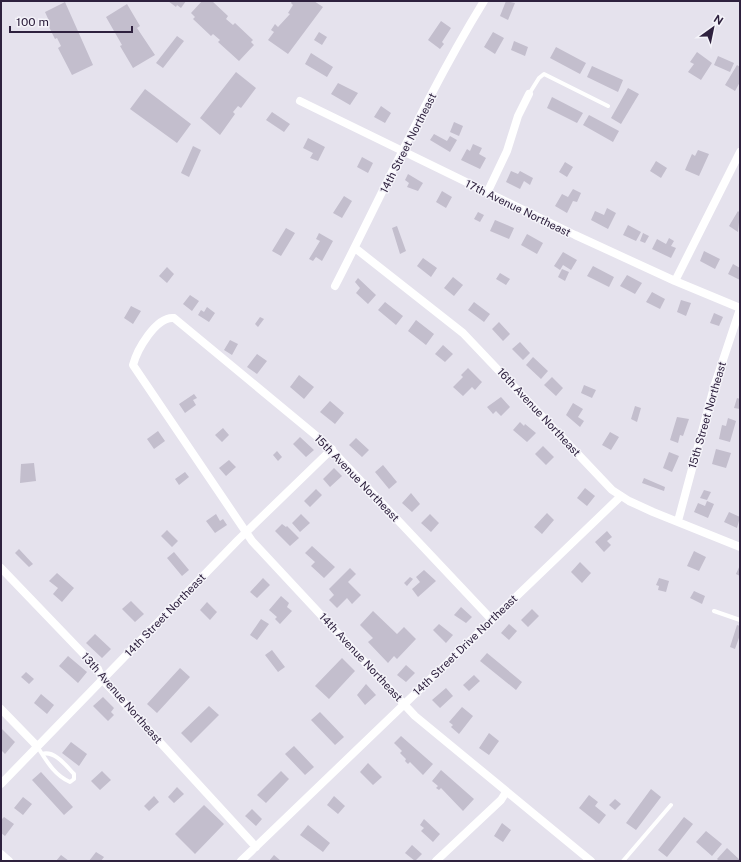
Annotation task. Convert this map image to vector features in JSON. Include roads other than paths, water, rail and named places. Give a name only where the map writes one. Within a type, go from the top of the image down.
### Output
[{"type":"street","name":"14th Street Northeast","points":[[335,286],[403,151],[470,24],[484,1]]},
{"type":"street","points":[[487,193],[507,151],[518,116],[529,94]]},
{"type":"street","name":"17th Avenue Northeast","points":[[300,101],[487,193],[675,281],[740,309]]},
{"type":"street","points":[[675,281],[740,152]]},
{"type":"street","name":"16th Avenue Northeast","points":[[355,248],[463,333],[603,481],[620,496],[653,512],[740,547]]},
{"type":"street","name":"15th Street Northeast","points":[[678,521],[714,388],[740,309]]},
{"type":"street","name":"14th Avenue Northeast","points":[[174,318],[168,317],[160,321],[140,349],[133,366],[245,533],[415,716],[591,861]]},
{"type":"street","name":"15th Avenue Northeast","points":[[174,318],[332,449],[492,620]]},
{"type":"street","name":"14th Street Northeast","points":[[1,784],[245,533],[332,449]]},
{"type":"street","name":"14th Street Drive Northeast","points":[[241,861],[620,496]]},
{"type":"street","name":"13th Avenue Northeast","points":[[1,568],[98,669],[102,679],[256,847]]},
{"type":"street","points":[[1,709],[37,746]]},
{"type":"street","points":[[436,861],[501,800],[506,792]]},
{"type":"street","points":[[1,854],[9,861]]},
{"type":"lane","points":[[529,94],[539,78],[544,74],[608,106]]},
{"type":"lane","points":[[714,611],[740,620]]},
{"type":"lane","points":[[37,746],[46,762],[63,779],[70,782],[74,779],[74,774],[53,754],[48,752],[42,754]]},
{"type":"lane","points":[[623,861],[671,805]]}]
